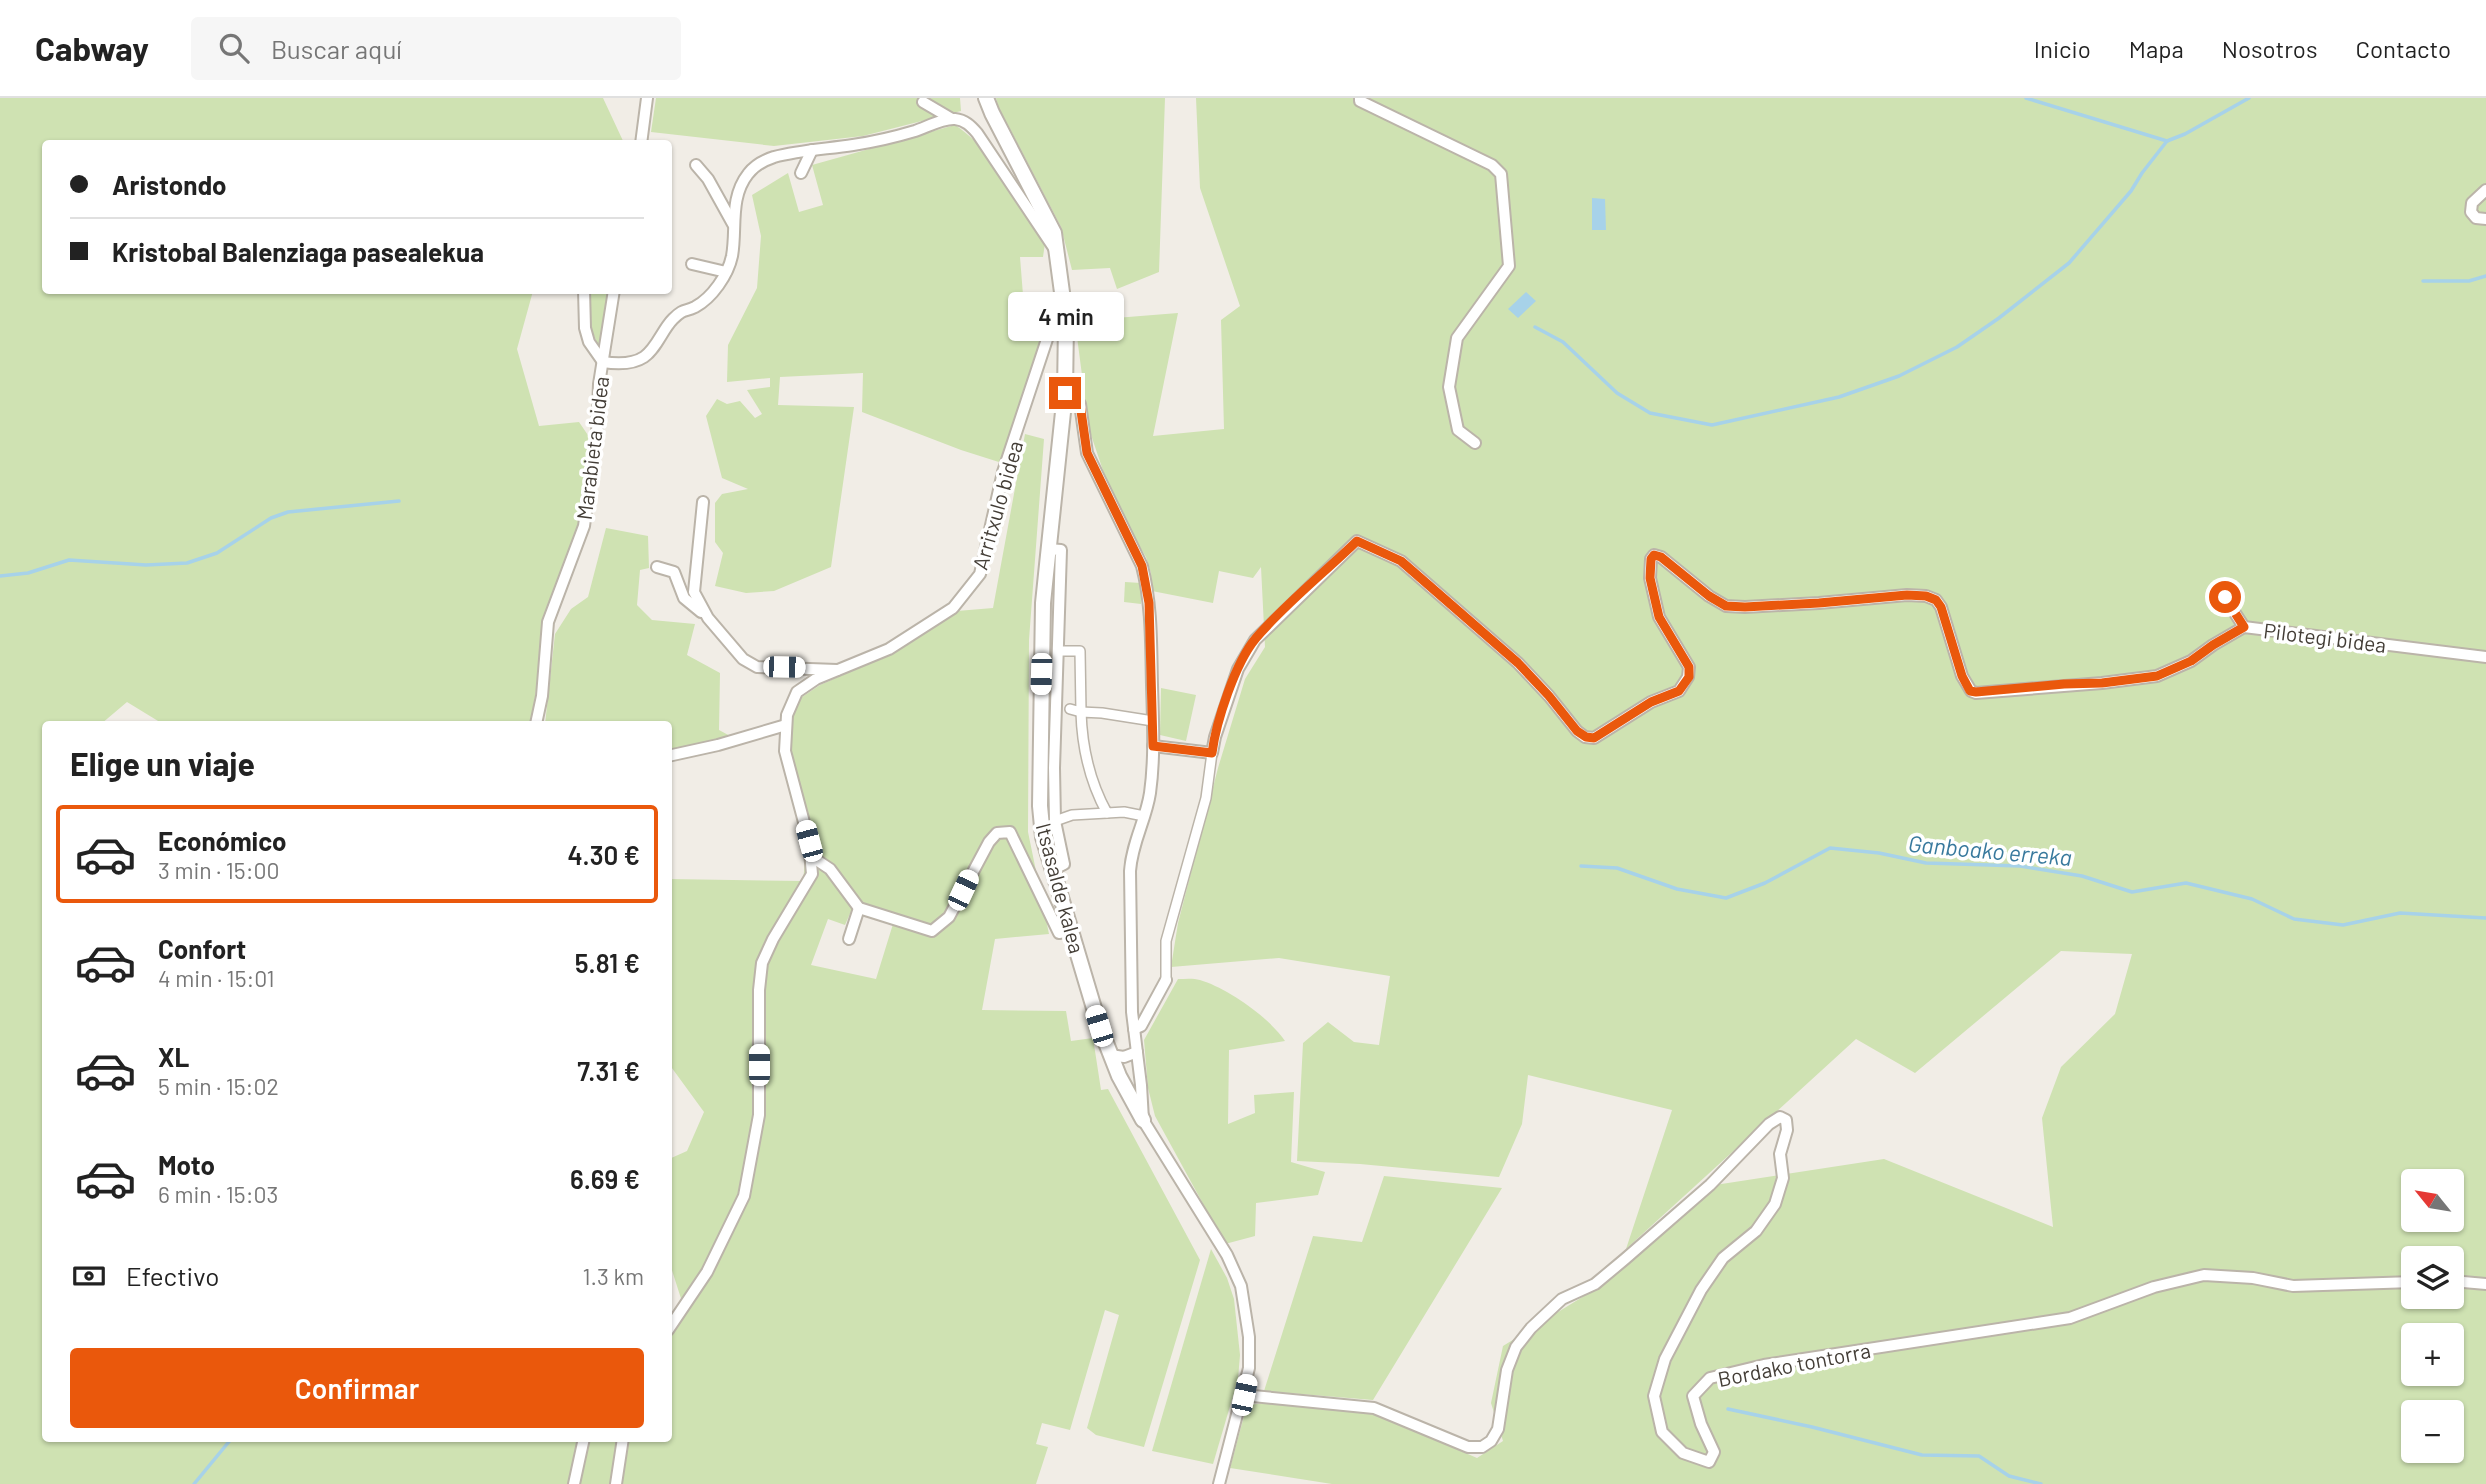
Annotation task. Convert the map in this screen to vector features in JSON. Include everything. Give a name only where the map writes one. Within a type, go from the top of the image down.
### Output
[{"type":"street","points":[[642,140],[647,98]]},
{"type":"street","name":"Itsasalde kalea","points":[[986,98],[1054,233],[1066,322],[1065,393],[1043,603],[1040,806],[1043,837],[1110,1055],[1143,1120]]},
{"type":"street","points":[[1360,98],[1360,101],[1492,165],[1502,174],[1509,266],[1457,338],[1449,387],[1458,430],[1475,443]]},
{"type":"street","points":[[923,102],[952,119],[963,121],[977,133],[1056,253]]},
{"type":"street","points":[[584,294],[584,328],[589,342],[603,362],[632,362],[644,357],[671,322],[686,308],[695,307],[713,292],[726,272],[732,256],[736,203],[748,174],[769,159],[862,144],[952,119]]},
{"type":"street","points":[[801,173],[812,150]]},
{"type":"street","points":[[696,164],[708,179],[733,225]]},
{"type":"street","points":[[2486,190],[2473,203],[2471,212],[2476,218],[2486,219]]},
{"type":"street","points":[[692,264],[726,272]]},
{"type":"street","name":"Marabieta bidea","points":[[537,721],[542,696],[548,622],[584,526],[613,294]]},
{"type":"street","name":"Arritxulo bidea","points":[[672,1324],[707,1272],[744,1196],[759,1115],[759,990],[762,963],[773,939],[813,874],[812,857],[785,751],[787,715],[797,692],[816,679],[889,649],[953,608],[980,574],[1003,472],[1057,309],[1064,303]]},
{"type":"street","points":[[1065,393],[1073,394],[1080,404],[1087,453],[1142,566],[1146,583],[1153,746],[1150,793],[1134,844],[1130,871],[1134,1029],[1143,1120],[1227,1255],[1241,1286],[1249,1337],[1249,1368],[1219,1484]]},
{"type":"street","points":[[703,502],[694,592],[708,618]]},
{"type":"street","name":"Pilotegi bidea","points":[[1212,753],[1214,737],[1238,669],[1255,640],[1357,541],[1401,561],[1518,663],[1577,731],[1586,737],[1594,738],[1651,702],[1679,691],[1686,684],[1689,667],[1659,617],[1650,568],[1654,555],[1661,557],[1709,596],[1726,606],[1819,603],[1907,595],[1926,596],[1936,600],[1941,607],[1962,676],[1970,691],[1976,692],[2102,683],[2157,676],[2191,661],[2244,627],[2486,657]]},
{"type":"street","points":[[1048,549],[1061,550],[1055,702],[1055,821],[1064,864],[1052,870]]},
{"type":"street","points":[[657,567],[674,572],[684,598],[708,618],[743,659],[757,667],[838,670]]},
{"type":"street","points":[[2222,593],[2244,627]]},
{"type":"street","points":[[1059,651],[1080,651],[1081,712],[1086,755],[1100,800],[1107,813]]},
{"type":"street","points":[[1070,709],[1153,721]]},
{"type":"street","points":[[672,755],[786,725]]},
{"type":"street","points":[[1134,1029],[1141,1026],[1166,980],[1167,941],[1206,798],[1212,753],[1153,746]]},
{"type":"street","points":[[1055,821],[1072,815],[1124,812],[1144,816]]},
{"type":"street","points":[[812,857],[830,869],[859,908],[932,931],[949,917],[978,858],[989,842],[997,832],[1010,832],[1059,933],[1071,932]]},
{"type":"street","points":[[849,939],[859,908]]},
{"type":"street","points":[[1110,1055],[1124,1057],[1137,1052]]},
{"type":"street","name":"Bordako tontorra","points":[[1244,1395],[1374,1408],[1468,1447],[1482,1447],[1491,1441],[1498,1429],[1507,1370],[1516,1347],[1531,1328],[1562,1299],[1595,1284],[1625,1259],[1710,1185],[1769,1124],[1780,1117],[1786,1120],[1787,1130],[1780,1154],[1783,1178],[1775,1205],[1756,1231],[1723,1258],[1701,1290],[1665,1359],[1654,1396],[1662,1432],[1683,1453],[1709,1462],[1714,1452],[1701,1424],[1693,1396],[1710,1378],[1764,1365],[2070,1318],[2154,1287],[2204,1275],[2293,1286],[2401,1282]]},
{"type":"street","points":[[2464,1282],[2486,1284]]},
{"type":"street","points":[[574,1484],[583,1442]]},
{"type":"street","points":[[616,1484],[622,1442]]},
{"type":"green space","points":[[0,98],[603,98],[623,140],[42,140],[42,294],[532,294],[517,349],[539,426],[579,422],[594,444],[582,525],[546,621],[531,721],[158,721],[127,702],[105,721],[42,721],[42,1442],[672,1442],[672,1333],[685,1311],[672,1270],[672,1158],[687,1151],[704,1112],[672,1068],[672,879],[803,881],[809,822],[789,750],[792,717],[802,697],[820,685],[895,652],[957,611],[993,608],[1025,434],[1044,439],[1029,640],[1028,832],[1049,934],[995,939],[982,1010],[1066,1011],[1071,1041],[1093,1038],[1101,1090],[1108,1089],[1200,1260],[1144,1447],[1096,1435],[1087,1428],[1119,1315],[1105,1310],[1070,1430],[1042,1423],[1036,1444],[1048,1447],[1036,1484],[0,1484]],"holes":[[[852,909],[893,924],[876,979],[811,965],[828,919],[845,925]]]},
{"type":"green space","points":[[656,98],[960,98],[961,111],[863,136],[774,146],[651,132]]},
{"type":"green space","points":[[996,98],[1165,98],[1159,272],[1117,289],[1110,268],[1072,270],[1061,227]]},
{"type":"green space","points":[[1196,98],[2486,98],[2486,1484],[1332,1484],[1230,1468],[1247,1405],[1276,1403],[1326,1405],[1357,1410],[1385,1418],[1477,1458],[1503,1441],[1491,1403],[1503,1346],[1597,1288],[1715,1185],[1884,1159],[2053,1227],[2042,1118],[2061,1067],[2115,1014],[2132,954],[2061,951],[1915,1073],[1856,1039],[1626,1249],[1672,1110],[1528,1075],[1522,1124],[1499,1177],[1297,1161],[1303,1043],[1328,1022],[1354,1042],[1379,1045],[1390,976],[1279,958],[1171,967],[1178,923],[1218,768],[1245,679],[1265,647],[1261,567],[1253,578],[1219,571],[1213,603],[1152,591],[1151,573],[1146,557],[1115,506],[1089,429],[1076,329],[1103,319],[1178,313],[1153,436],[1224,429],[1221,320],[1240,306],[1200,188]]},
{"type":"green space","points":[[955,125],[994,163],[1045,243],[1043,257],[1020,257],[1023,295],[1048,296],[1044,336],[1002,463],[862,412],[863,373],[780,377],[778,405],[854,407],[831,567],[774,591],[746,593],[715,586],[723,553],[715,542],[715,503],[722,494],[748,489],[722,478],[706,416],[717,399],[727,404],[740,401],[755,418],[762,414],[747,390],[770,387],[770,378],[727,382],[728,345],[757,288],[761,236],[752,195],[788,173],[799,212],[823,205],[812,165]]},
{"type":"green space","points":[[588,294],[610,294],[601,351],[589,325]]},
{"type":"green space","points":[[606,528],[648,536],[649,568],[640,570],[637,605],[652,620],[695,624],[687,655],[720,673],[719,730],[732,737],[672,751],[672,721],[545,721],[555,634],[571,609],[588,597]]},
{"type":"green space","points":[[1125,582],[1141,583],[1141,604],[1124,602]]},
{"type":"green space","points":[[1161,688],[1196,695],[1186,741],[1160,735]]},
{"type":"green space","points":[[1178,979],[1200,980],[1235,996],[1269,1022],[1285,1041],[1229,1050],[1228,1124],[1255,1113],[1254,1095],[1294,1092],[1291,1162],[1325,1172],[1318,1195],[1256,1203],[1255,1236],[1225,1244],[1155,1116],[1148,1088],[1144,1040]]},
{"type":"green space","points":[[1384,1176],[1502,1188],[1373,1400],[1264,1391],[1313,1236],[1362,1242]]},
{"type":"green space","points":[[1211,1249],[1227,1278],[1234,1299],[1240,1355],[1238,1379],[1213,1464],[1152,1451]]},
{"type":"water","points":[[1592,198],[1605,199],[1606,230],[1592,230]]},
{"type":"water","points":[[1526,292],[1536,301],[1518,318],[1508,309]]},
{"type":"waterway","points":[[2026,98],[2167,141]]},
{"type":"waterway","points":[[2167,141],[2185,134],[2249,98]]},
{"type":"waterway","points":[[1535,327],[1563,342],[1617,393],[1650,413],[1712,425],[1839,397],[1899,376],[1957,347],[1999,318],[2069,263],[2131,191],[2167,141]]},
{"type":"waterway","points":[[2423,281],[2469,281],[2486,276]]},
{"type":"waterway","points":[[0,576],[28,573],[69,560],[146,565],[187,563],[217,553],[271,518],[288,512],[399,501]]},
{"type":"waterway","name":"Ganboako erreka","points":[[1581,866],[1617,868],[1677,889],[1726,898],[1765,883],[1830,848],[1879,853],[1926,863],[2020,866],[2082,876],[2132,892],[2186,883],[2252,899],[2294,919],[2343,925],[2400,913],[2486,918]]},
{"type":"waterway","points":[[1728,1409],[1922,1455],[1979,1456],[2009,1476],[2041,1484]]},
{"type":"waterway","points":[[194,1484],[229,1442]]},
{"type":"route","points":[[1065,393],[1077,397],[1087,453],[1142,566],[1149,603],[1153,746],[1212,753],[1214,737],[1238,669],[1255,640],[1357,541],[1401,561],[1518,663],[1577,731],[1586,737],[1594,738],[1651,702],[1679,691],[1689,677],[1689,667],[1659,617],[1650,578],[1651,559],[1654,555],[1661,557],[1709,596],[1726,606],[1819,603],[1907,595],[1926,596],[1936,600],[1941,607],[1962,676],[1970,691],[1976,692],[2102,683],[2157,676],[2174,670],[2244,627],[2225,597]]}]
